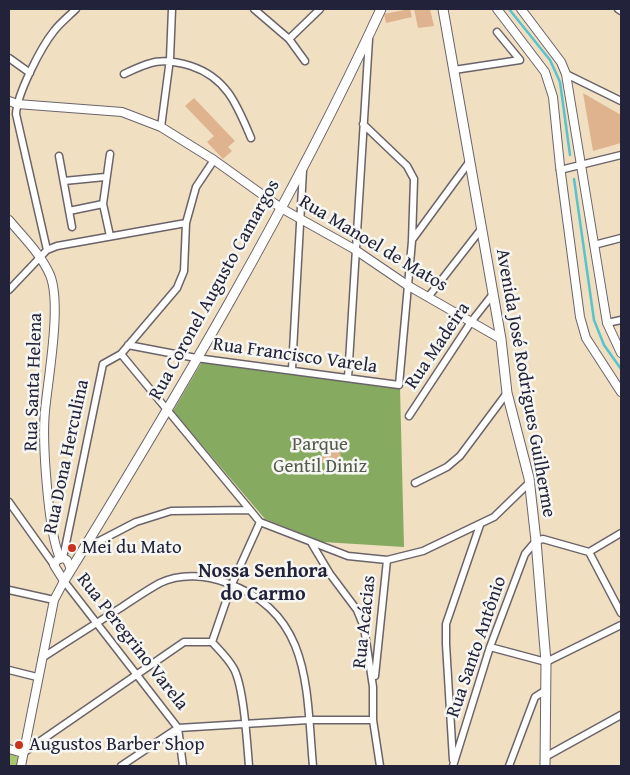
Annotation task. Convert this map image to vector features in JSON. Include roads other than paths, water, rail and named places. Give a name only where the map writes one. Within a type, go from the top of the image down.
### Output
[{"type":"main road","name":"Rua Coronel Augusto Camargos","points":[[64,580],[65,561],[84,549],[281,208],[369,35],[380,9]]},
{"type":"main road","name":"Avenida José Rodrigues Guilherme","points":[[443,9],[501,339],[507,393],[529,482],[546,662],[545,762]]},
{"type":"street","points":[[47,250],[13,102],[53,32],[76,9]]},
{"type":"street","points":[[161,127],[170,59],[172,9]]},
{"type":"street","points":[[254,9],[289,39],[305,61]]},
{"type":"street","points":[[289,39],[320,9]]},
{"type":"street","points":[[497,9],[545,72],[553,97],[560,170],[580,317],[586,338],[621,392]]},
{"type":"street","points":[[522,9],[562,62],[566,74],[607,324],[621,353]]},
{"type":"street","points":[[454,70],[520,60],[497,32]]},
{"type":"street","points":[[348,378],[354,249],[369,35]]},
{"type":"street","points":[[9,58],[30,73]]},
{"type":"street","points":[[124,74],[148,62],[170,59],[207,72],[226,87],[239,109],[251,138]]},
{"type":"street","points":[[566,74],[621,101]]},
{"type":"street","name":"Rua Manoel de Matos","points":[[13,102],[122,112],[161,127],[214,160],[281,208],[354,249],[407,285],[501,339]]},
{"type":"street","points":[[363,124],[407,166],[414,179],[412,241],[407,285]]},
{"type":"street","points":[[110,154],[105,177],[103,204],[110,236]]},
{"type":"street","points":[[560,170],[621,155]]},
{"type":"street","points":[[60,156],[72,227]]},
{"type":"street","points":[[214,160],[196,187],[186,223],[184,271],[177,288],[121,354],[260,522],[312,544],[348,556],[387,560],[423,551],[494,518],[529,482]]},
{"type":"street","points":[[412,241],[470,160]]},
{"type":"street","points":[[292,370],[304,164]]},
{"type":"street","points":[[64,181],[105,177]]},
{"type":"street","points":[[69,211],[103,204]]},
{"type":"street","name":"Rua Santa Helena","points":[[9,220],[41,258],[51,276],[54,321],[45,413],[45,440],[56,550],[65,561]]},
{"type":"street","points":[[9,290],[47,250],[110,236],[186,223]]},
{"type":"street","points":[[429,296],[482,228]]},
{"type":"street","points":[[594,245],[621,238]]},
{"type":"street","name":"Rua Francisco Varela","points":[[128,345],[196,358],[399,385],[407,285]]},
{"type":"street","name":"Rua Madeira","points":[[409,416],[471,322],[493,294]]},
{"type":"street","points":[[607,324],[621,320]]},
{"type":"street","name":"Rua Dona Herculina","points":[[65,561],[103,364],[121,354]]},
{"type":"street","points":[[415,483],[447,467],[460,456],[507,393]]},
{"type":"street","name":"Rua Peregrino Varela","points":[[9,502],[64,580],[178,728]]},
{"type":"street","points":[[84,549],[136,522],[170,511],[249,510]]},
{"type":"street","points":[[212,642],[232,584],[260,522]]},
{"type":"street","points":[[453,765],[446,624],[480,525]]},
{"type":"street","points":[[536,542],[543,539],[589,552],[621,533]]},
{"type":"street","name":"Rua Santo Antônio","points":[[453,765],[490,647],[525,554],[536,542]]},
{"type":"street","points":[[312,544],[330,574],[357,610],[364,627],[374,687],[373,720],[380,766]]},
{"type":"street","points":[[46,555],[56,550]]},
{"type":"street","points":[[589,552],[621,613]]},
{"type":"street","name":"Rua Acácias","points":[[374,687],[387,560]]},
{"type":"street","points":[[56,568],[65,561]]},
{"type":"street","points":[[42,658],[162,582],[197,576],[214,578],[232,584],[267,603],[281,618],[293,640],[306,680],[313,766]]},
{"type":"street","points":[[21,766],[37,677],[54,600],[64,580]]},
{"type":"street","points":[[9,590],[54,600]]},
{"type":"street","points":[[490,647],[546,662],[621,625]]},
{"type":"street","points":[[23,753],[184,642],[212,642],[226,656],[235,672],[245,726],[249,766]]},
{"type":"street","points":[[9,670],[37,677]]},
{"type":"street","points":[[509,766],[535,697],[546,690]]},
{"type":"street","points":[[545,762],[621,715]]},
{"type":"street","points":[[120,766],[178,728],[245,726],[309,720],[373,720]]},
{"type":"street","points":[[178,728],[183,766]]},
{"type":"street","points":[[9,749],[23,753]]},
{"type":"waterway","points":[[509,9],[550,60],[560,82],[570,155]]},
{"type":"waterway","points":[[574,179],[594,320],[604,345],[621,369]]},
{"type":"place","name":"Mei du Mato","points":[[72,548]]},
{"type":"place","name":"Augustos Barber Shop","points":[[19,745]]},
{"type":"district","name":"Nossa Senhora do Carmo","points":[[263,584]]},
{"type":"park label","name":"Parque Gentil Diniz","points":[[320,456]]}]
